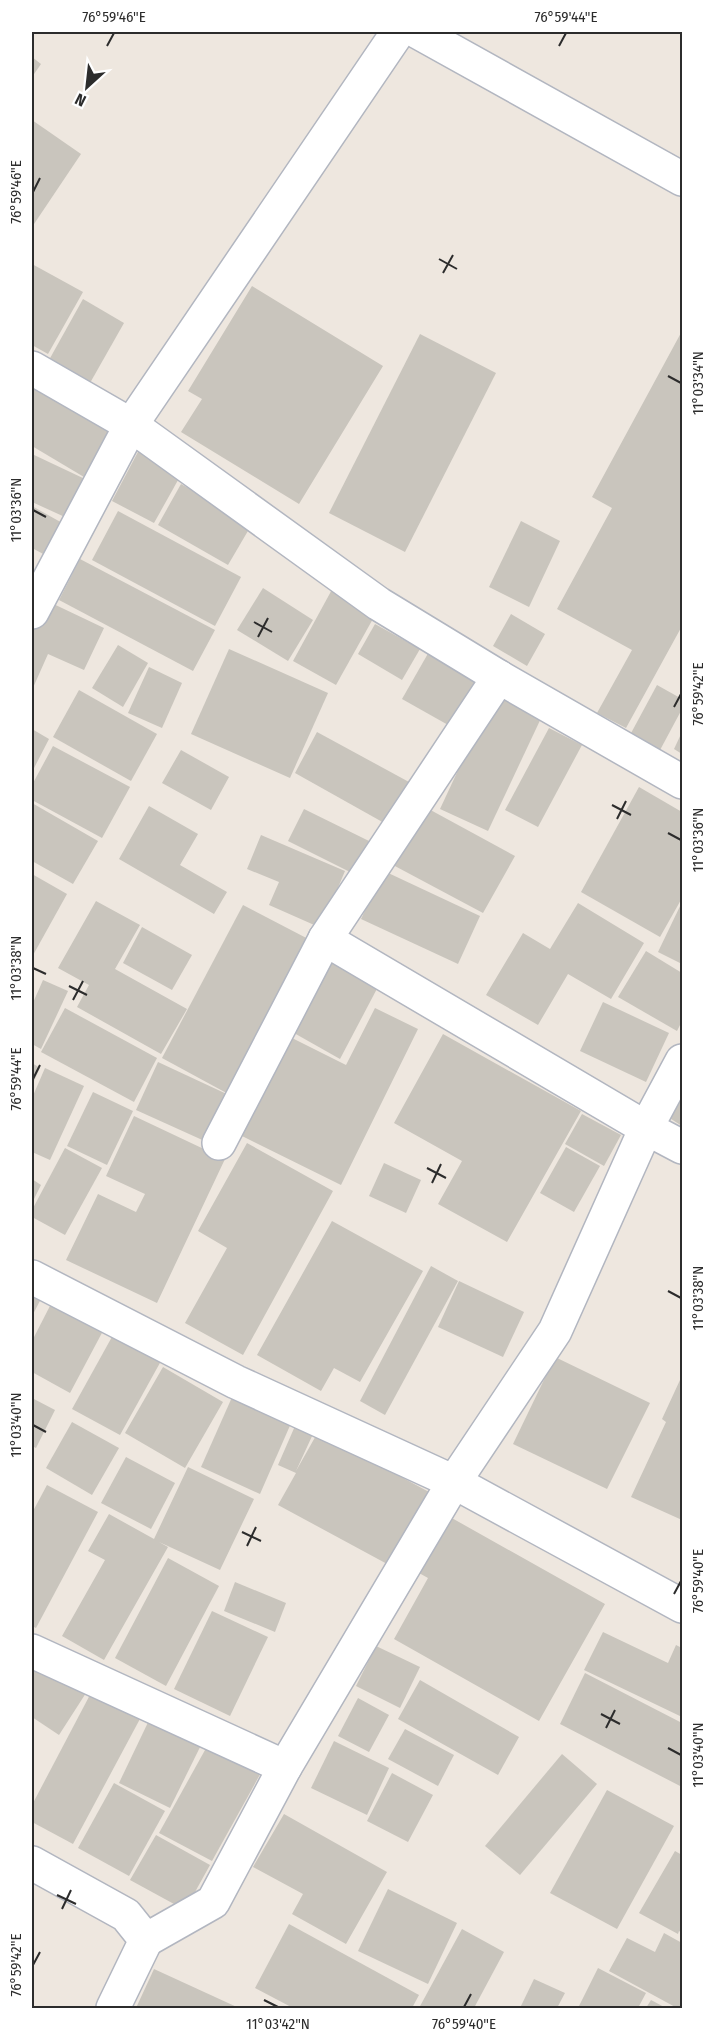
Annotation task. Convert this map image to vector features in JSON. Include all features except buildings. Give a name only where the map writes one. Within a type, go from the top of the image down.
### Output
[{"type":"street","points":[[32,612],[131,425],[398,32]]},
{"type":"street","points":[[418,32],[682,179]]},
{"type":"street","points":[[32,368],[131,425],[379,604],[499,677],[682,782]]},
{"type":"street","points":[[219,1143],[325,939],[499,677]]},
{"type":"street","points":[[325,939],[682,1147]]},
{"type":"street","points":[[113,2008],[146,1940],[213,1902],[285,1767],[454,1482],[555,1331],[646,1128],[682,1060]]},
{"type":"street","points":[[32,1277],[236,1382],[454,1482],[682,1606]]},
{"type":"street","points":[[32,1650],[285,1767]]},
{"type":"street","points":[[32,1863],[126,1915],[146,1940]]}]
